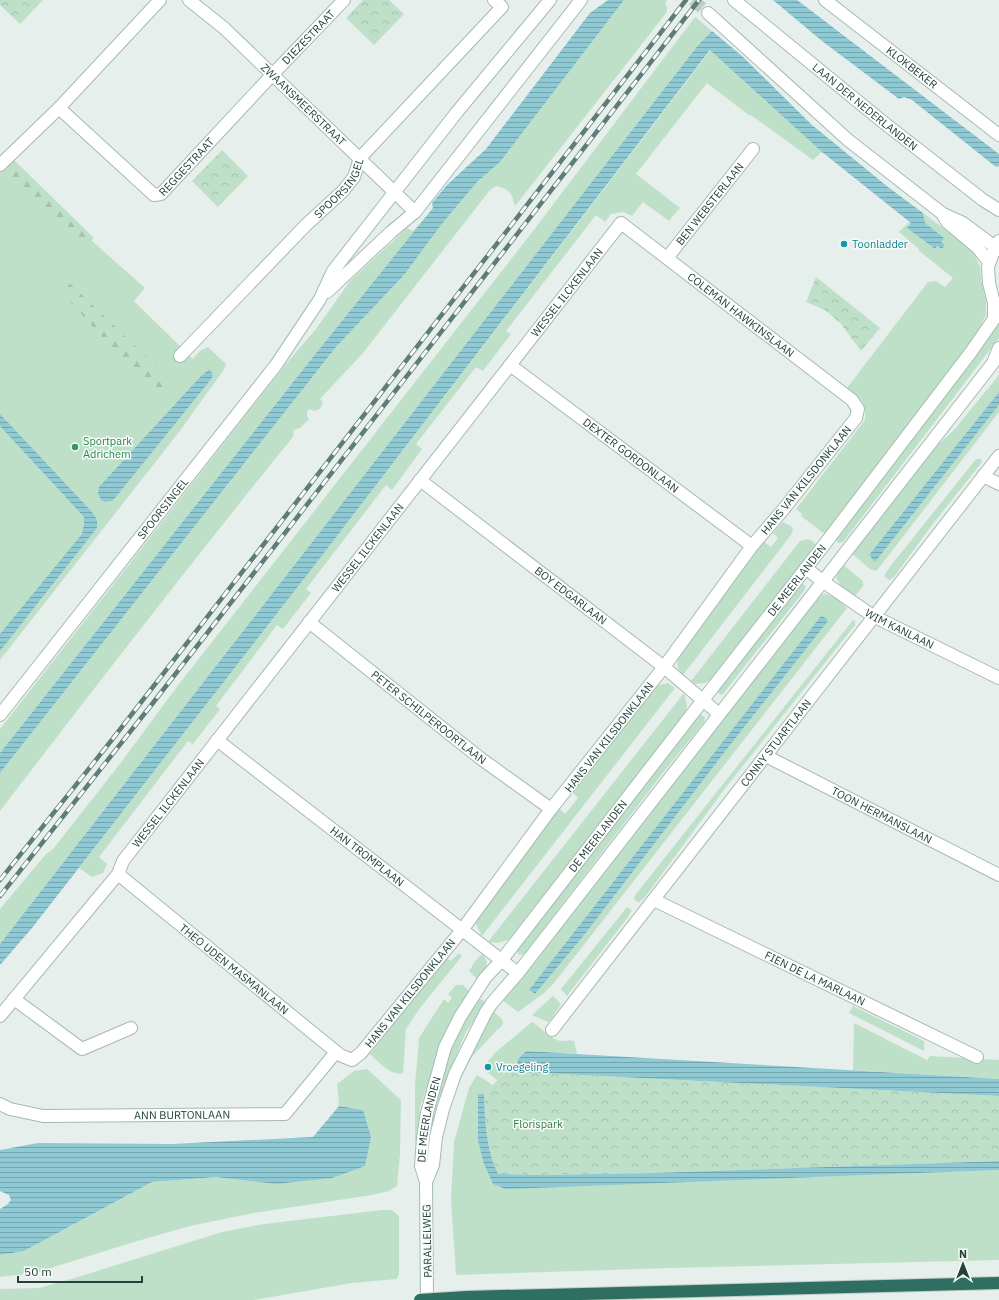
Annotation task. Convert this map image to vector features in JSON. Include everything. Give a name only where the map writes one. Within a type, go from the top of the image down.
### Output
[{"type":"highway","points":[[420,1300],[467,1297],[999,1283]]},
{"type":"street","points":[[0,165],[59,108],[160,0]]},
{"type":"street","name":"ZWAANSMEERSTRAAT","points":[[189,0],[224,28],[415,212]]},
{"type":"street","name":"DIEZESTRAAT","points":[[272,75],[344,0]]},
{"type":"street","name":"SPOORSINGEL","points":[[180,356],[306,225],[343,191],[354,177],[360,158],[502,7],[494,0]]},
{"type":"street","name":"SPOORSINGEL","points":[[0,715],[276,365],[320,299],[333,271],[457,112],[550,0]]},
{"type":"street","name":"LAAN DER NEDERLANDEN","points":[[734,0],[883,122],[983,200],[999,210]]},
{"type":"street","name":"KLOKBEKER","points":[[824,0],[999,135]]},
{"type":"street","name":"SPOORSINGEL","points":[[320,299],[348,271],[415,212],[581,1]]},
{"type":"street","points":[[708,13],[848,140],[943,214],[963,223],[998,246],[989,262],[978,248],[947,222],[943,214]]},
{"type":"street","name":"REGGESTRAAT","points":[[59,108],[154,196],[161,194],[272,75]]},
{"type":"street","name":"BEN WEBSTERLAAN","points":[[667,258],[753,149]]},
{"type":"street","name":"COLEMAN HAWKINSLAAN","points":[[621,223],[852,400],[858,409]]},
{"type":"street","name":"WESSEL ILCKENLAAN","points":[[118,874],[123,860],[621,223]]},
{"type":"street","name":"DE MEERLANDEN","points":[[426,1182],[422,1166],[423,1138],[427,1112],[445,1047],[460,1017],[485,978],[501,961],[806,568],[994,319],[995,309],[993,294],[989,283],[989,262]]},
{"type":"street","name":"DE MEERLANDEN","points":[[426,1182],[433,1165],[436,1136],[455,1074],[492,1002],[518,973],[822,581],[996,361],[999,348]]},
{"type":"street","name":"DEXTER GORDONLAAN","points":[[510,365],[752,546]]},
{"type":"street","name":"HANS VAN KILSDONKLAAN","points":[[352,1060],[361,1053],[462,930],[551,809],[664,667],[752,546],[782,511],[856,418],[858,409]]},
{"type":"street","name":"CONNY STUARTLAAN","points":[[552,1030],[999,456]]},
{"type":"street","points":[[983,476],[999,484]]},
{"type":"street","name":"BOY EDGARLAAN","points":[[420,480],[664,667],[719,714]]},
{"type":"street","name":"WIM KANLAAN","points":[[806,568],[822,581],[873,616],[999,678]]},
{"type":"street","name":"PETER SCHILPEROORTLAAN","points":[[309,622],[480,758],[551,809]]},
{"type":"street","name":"HAN TROMPLAAN","points":[[217,740],[518,973]]},
{"type":"street","name":"TOON HERMANSLAAN","points":[[766,756],[999,874]]},
{"type":"street","points":[[0,1016],[118,874]]},
{"type":"street","name":"THEO UDEN MASMANLAAN","points":[[118,874],[336,1052],[352,1060]]},
{"type":"street","name":"FIEN DE LA MARLAAN","points":[[654,900],[977,1056]]},
{"type":"street","points":[[14,999],[82,1049],[131,1028]]},
{"type":"street","name":"ANN BURTONLAAN","points":[[0,1104],[10,1110],[43,1116],[285,1114],[336,1052]]},
{"type":"street","name":"PARALLELWEG","points":[[426,1182],[427,1300]]},
{"type":"green space","points":[[0,0],[43,0],[20,24],[0,5]]},
{"type":"green space","points":[[363,0],[389,0],[404,14],[374,45],[346,18]]},
{"type":"green space","points":[[624,0],[667,0],[665,4],[667,6],[667,12],[516,205],[514,204],[511,194],[504,188],[496,186],[490,190],[363,353],[320,399],[323,403],[320,409],[314,411],[310,409],[307,411],[307,416],[309,419],[300,428],[294,430],[293,437],[182,576],[0,811],[0,773],[336,347],[404,275],[441,225],[477,182],[500,162]]},
{"type":"green space","points":[[695,17],[712,31],[699,44],[0,944],[0,909],[46,854],[53,849],[119,765],[176,688],[533,231]]},
{"type":"green space","points":[[711,50],[822,152],[813,160],[751,115],[750,116],[707,83],[636,174],[680,208],[669,221],[643,202],[632,216],[623,212],[611,214],[605,222],[596,215],[506,331],[511,334],[483,371],[476,367],[416,444],[422,449],[392,490],[386,485],[306,589],[311,593],[283,629],[277,625],[216,706],[220,709],[193,744],[188,741],[99,857],[107,864],[103,873],[92,877],[79,868],[314,566]]},
{"type":"green space","points":[[222,150],[248,176],[218,207],[192,181]]},
{"type":"green space","points":[[13,159],[94,238],[81,250],[7,179],[0,187],[0,173]]},
{"type":"green space","name":"Sportpark Adrichem","points":[[10,168],[145,288],[134,301],[193,359],[201,350],[208,347],[226,364],[223,371],[179,432],[0,660],[0,650],[97,528],[90,528],[0,643],[0,179]],"holes":[[[210,370],[212,375],[112,501],[105,502]]]},
{"type":"green space","points":[[434,208],[309,362],[0,753],[0,729],[286,364],[316,329],[350,281],[407,228],[413,231]]},
{"type":"green space","points":[[923,213],[960,241],[974,254],[980,266],[981,280],[986,301],[986,315],[976,336],[827,534],[822,532],[801,516],[802,514],[796,509],[865,420],[864,404],[847,388],[928,282],[936,281],[945,287],[953,278],[918,250],[919,249],[899,232],[909,222],[911,223],[907,228],[935,249],[937,246],[942,249],[941,242],[943,238],[925,223]]},
{"type":"green space","points":[[63,277],[170,379],[155,395],[56,286]]},
{"type":"green space","points":[[816,277],[880,328],[861,351],[841,324],[825,310],[806,302]]},
{"type":"green space","points":[[999,322],[999,338],[843,542],[838,543],[836,540],[839,535],[919,431]]},
{"type":"green space","points":[[999,375],[999,392],[869,555],[875,561],[999,405],[999,412],[882,564],[876,571],[870,569],[849,551],[927,455],[954,430]]},
{"type":"green space","points":[[976,459],[981,459],[982,462],[932,525],[894,577],[889,580],[884,576],[889,568]]},
{"type":"green space","points":[[783,522],[791,526],[793,530],[791,535],[683,675],[677,664],[678,658],[684,647],[764,542],[771,547],[778,538],[773,533]]},
{"type":"green space","points":[[808,539],[813,541],[816,545],[711,679],[705,683],[695,684],[691,681],[800,541]]},
{"type":"green space","points":[[841,563],[863,581],[863,586],[855,596],[841,586],[836,578]]},
{"type":"green space","points":[[802,583],[806,587],[804,591],[723,694],[721,695],[718,693],[718,690]]},
{"type":"green space","points":[[826,594],[836,598],[847,608],[554,983],[544,993],[518,1012],[501,999],[814,596]],"holes":[[[821,617],[828,621],[727,749],[585,934],[535,994],[530,991]]]},
{"type":"green space","points":[[853,620],[855,621],[855,625],[726,787],[645,897],[637,902],[634,898],[636,894]]},
{"type":"green space","points":[[668,683],[675,688],[482,936],[476,924],[478,914],[559,808],[565,814],[578,798],[572,792],[656,686]]},
{"type":"green space","points":[[684,693],[687,706],[686,712],[508,940],[498,943],[488,942]]},
{"type":"green space","points":[[697,714],[705,717],[704,722],[662,774],[525,953],[521,955],[518,954],[517,949]]},
{"type":"green space","points":[[627,907],[632,910],[628,917],[567,996],[561,989]]},
{"type":"green space","points":[[459,953],[462,956],[420,1008],[406,1029],[403,1073],[399,1074],[390,1071],[381,1065],[370,1054],[445,957],[451,961]]},
{"type":"green space","points":[[482,954],[485,957],[487,964],[483,974],[478,980],[469,971]]},
{"type":"green space","points":[[456,985],[463,985],[469,991],[445,1034],[420,1107],[418,1143],[416,1144],[415,1085],[419,1038],[444,999],[448,1003],[452,998],[448,994]]},
{"type":"green space","points":[[553,996],[561,1004],[548,1022],[532,1015]]},
{"type":"green space","points":[[480,999],[486,1004],[466,1032],[439,1100],[435,1098],[453,1046],[464,1022]]},
{"type":"green space","points":[[853,1006],[924,1041],[924,1051],[849,1013]]},
{"type":"green space","points":[[493,1011],[501,1018],[503,1022],[502,1026],[471,1058],[457,1086],[455,1086],[470,1053]]},
{"type":"green space","points":[[532,1022],[550,1036],[558,1040],[574,1041],[577,1054],[526,1051],[497,1080],[483,1067],[496,1052]]},
{"type":"green space","points":[[854,1023],[927,1060],[930,1056],[999,1060],[999,1079],[853,1070]]},
{"type":"green space","name":"Florispark","points":[[517,1060],[519,1068],[524,1072],[999,1096],[999,1161],[654,1173],[542,1175],[498,1174],[489,1144],[484,1094]]},
{"type":"green space","points":[[367,1069],[401,1100],[400,1154],[397,1186],[389,1191],[372,1195],[254,1213],[190,1226],[35,1273],[0,1277],[0,1255],[24,1251],[152,1182],[216,1177],[276,1184],[363,1110],[339,1106],[337,1084],[354,1071]]},
{"type":"green space","points":[[477,1075],[493,1085],[484,1094],[478,1094],[478,1141],[493,1184],[502,1188],[999,1170],[999,1260],[456,1275],[451,1199],[454,1142],[469,1088]]},
{"type":"green space","points":[[392,1210],[399,1216],[399,1274],[397,1279],[352,1283],[254,1300],[0,1300],[0,1289],[39,1288],[222,1232],[264,1224]]},
{"type":"water","points":[[608,0],[624,0],[500,162],[477,182],[441,225],[404,275],[336,347],[0,773],[0,753],[309,362],[433,208],[432,203],[447,185],[486,149],[590,13]]},
{"type":"water","points":[[773,0],[797,0],[999,154],[999,166],[996,167],[912,100],[904,97],[899,99],[822,41]]},
{"type":"water","points":[[712,31],[742,56],[812,125],[888,187],[923,213],[925,223],[944,238],[941,242],[945,245],[942,249],[937,246],[935,249],[907,228],[911,223],[822,152],[710,50],[314,566],[32,928],[0,965],[0,944],[699,44]]},
{"type":"water","points":[[210,369],[213,376],[208,383],[115,498],[112,501],[102,501],[98,494],[99,487],[201,376]]},
{"type":"water","points":[[999,392],[999,405],[875,562],[869,555]]},
{"type":"water","points":[[0,414],[93,513],[97,520],[97,528],[0,651],[0,634],[82,534],[84,517],[0,426]]},
{"type":"water","points":[[821,616],[826,618],[828,621],[727,749],[585,934],[535,994],[529,990]]},
{"type":"water","points":[[526,1051],[999,1079],[999,1096],[523,1072],[519,1068],[517,1060]]},
{"type":"water","points":[[478,1094],[484,1094],[489,1145],[498,1174],[542,1175],[654,1173],[999,1161],[999,1170],[505,1189],[493,1184],[484,1164],[478,1141]]},
{"type":"water","points":[[339,1106],[363,1110],[371,1137],[365,1166],[332,1178],[276,1184],[216,1177],[152,1182],[24,1251],[0,1255],[0,1209],[11,1200],[9,1195],[0,1191],[0,1150],[38,1143],[172,1144],[313,1137]]},
{"type":"tunnel","points":[[693,0],[708,13]]},
{"type":"railway","points":[[0,880],[111,741],[686,0]]},
{"type":"railway","points":[[0,896],[149,708],[699,0]]},
{"type":"place","name":"Toonladder","points":[[844,244]]},
{"type":"place","name":"Sportpark Adrichem","points":[[75,447]]},
{"type":"place","name":"Vroegeling","points":[[488,1067]]}]
